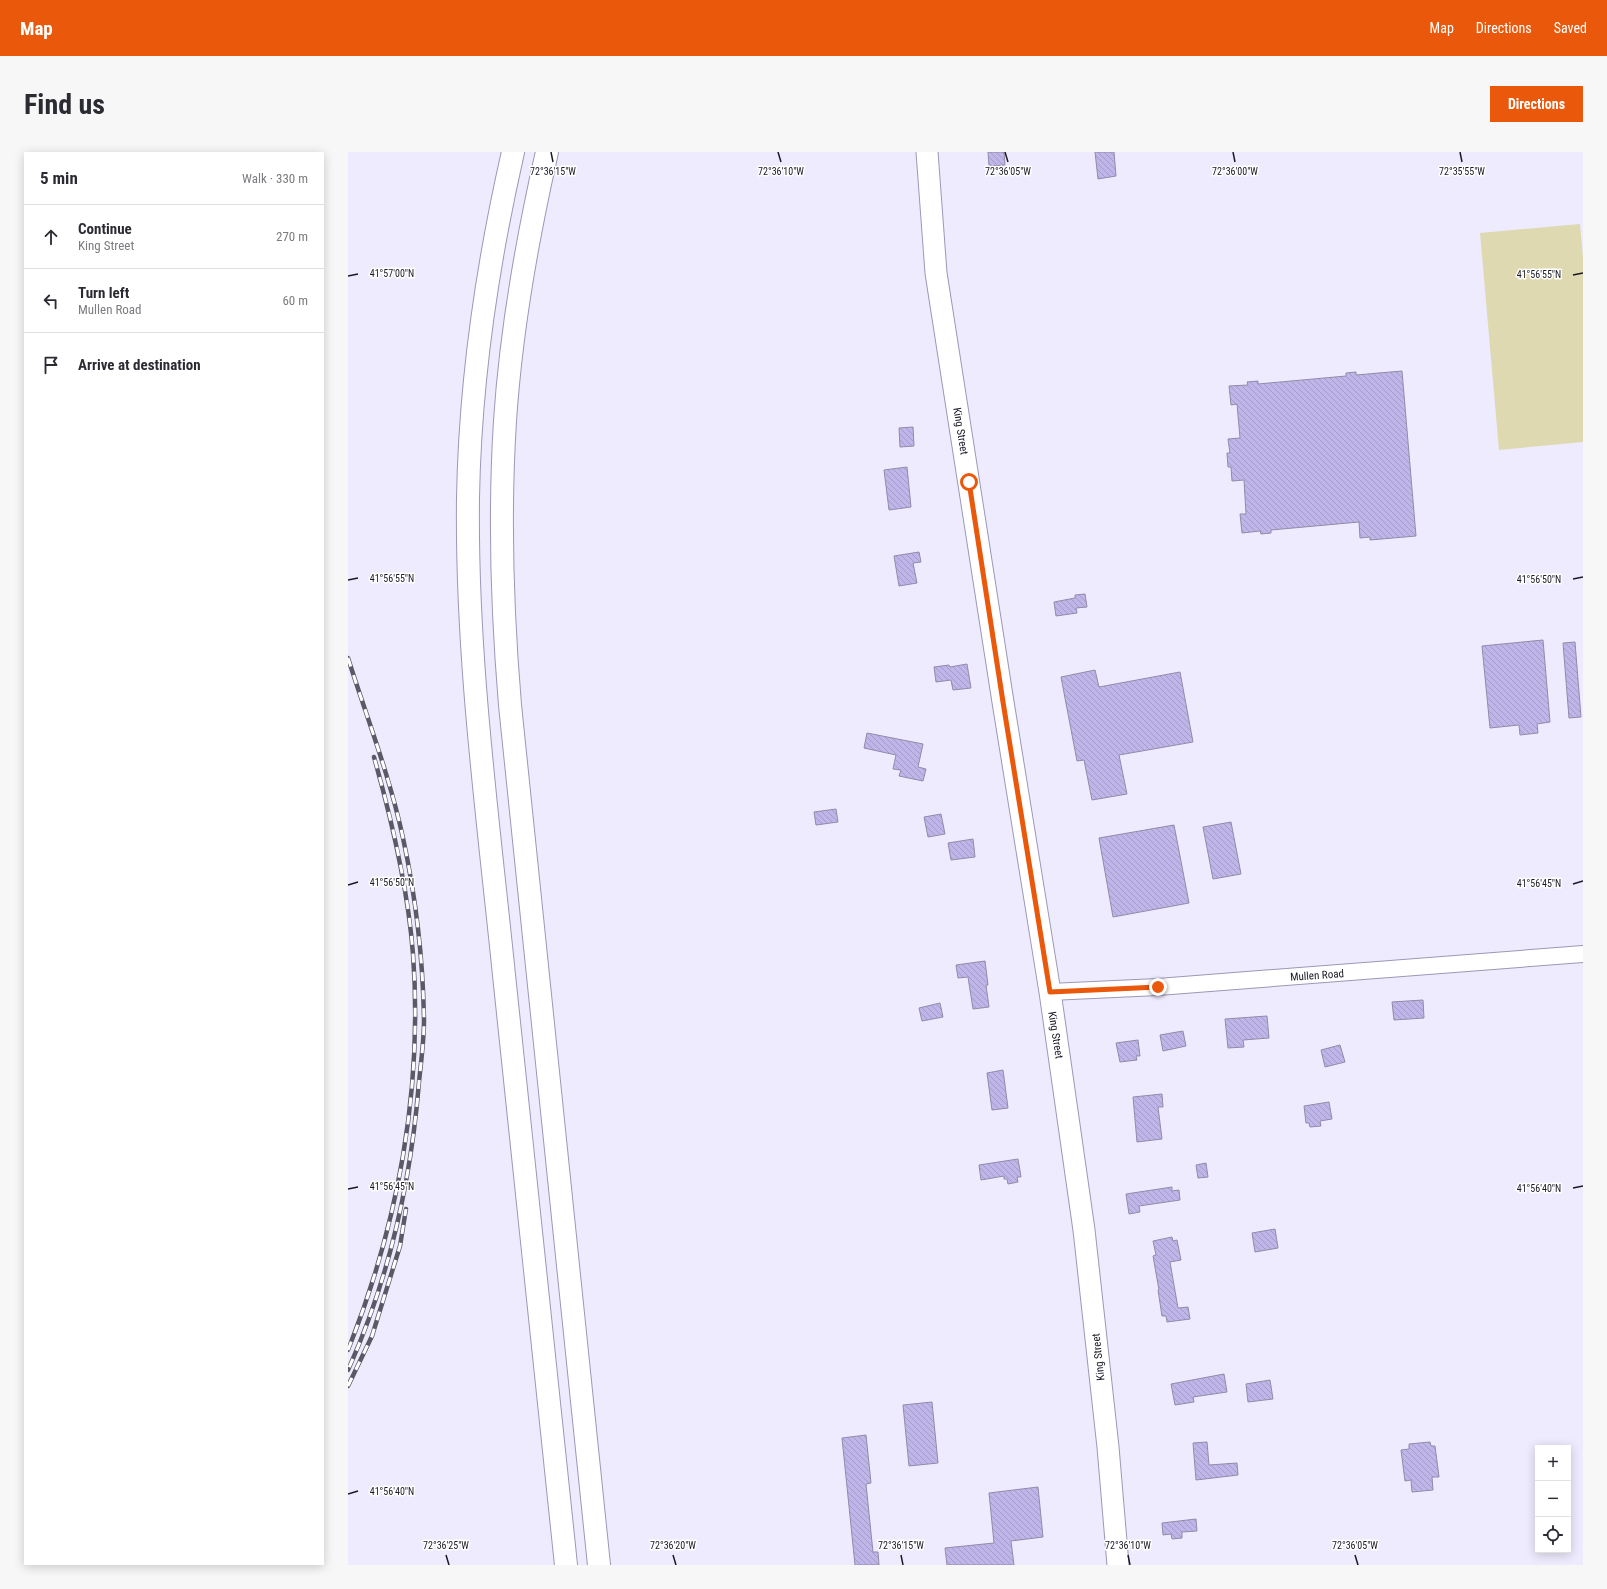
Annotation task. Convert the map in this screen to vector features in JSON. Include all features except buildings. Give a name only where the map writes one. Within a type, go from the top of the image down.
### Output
[{"type":"highway","points":[[513,152],[488,281],[476,371],[470,456],[468,531],[469,589],[479,732],[566,1565]]},
{"type":"highway","points":[[547,152],[521,281],[509,375],[503,471],[503,604],[510,705],[599,1565]]},
{"type":"main road","name":"King Street","points":[[927,152],[938,280],[1004,710],[1050,992],[1085,1237],[1108,1447],[1118,1565]]},
{"type":"street","name":"Mullen Road","points":[[1050,992],[1158,987],[1583,954]]},
{"type":"shaded area","points":[[1580,224],[1583,257],[1583,442],[1499,450],[1480,233]]},
{"type":"railway","points":[[348,658],[385,770],[403,838],[412,883],[418,929],[424,1020],[415,1119],[404,1193],[396,1229],[375,1301],[348,1370]]},
{"type":"railway","points":[[348,1350],[366,1303],[381,1254],[393,1205],[403,1156],[410,1106],[414,1055],[415,1005],[411,929],[393,830],[374,757]]},
{"type":"railway","points":[[348,1386],[372,1336],[400,1246],[406,1209]]},
{"type":"route","points":[[969,482],[1050,992],[1158,987]]}]
